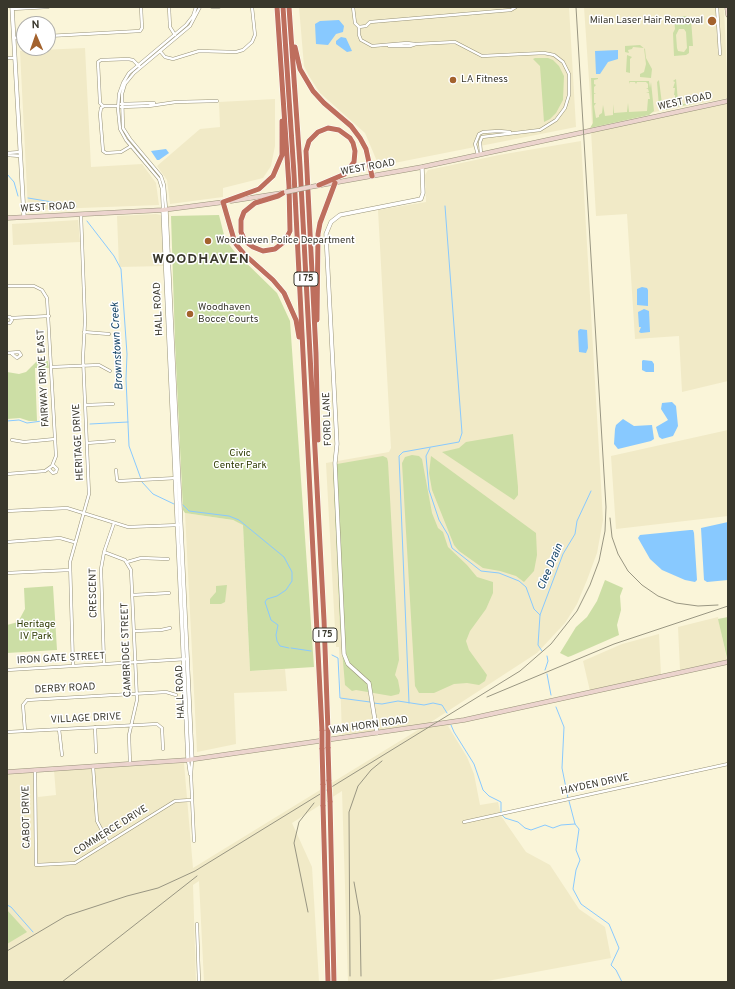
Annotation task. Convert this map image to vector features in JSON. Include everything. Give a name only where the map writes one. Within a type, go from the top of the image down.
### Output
[{"type":"highway","points":[[277,7],[289,186],[290,231],[285,241],[277,248],[267,251],[255,249],[247,243],[242,234],[240,224],[242,216],[247,209],[255,203],[278,196],[284,192]]},
{"type":"highway","name":"I 75","points":[[283,7],[294,174],[322,731],[328,982]]},
{"type":"highway","points":[[290,7],[296,51],[302,73],[319,98],[358,134],[366,149],[372,176]]},
{"type":"highway","name":"I 75","points":[[290,7],[300,165],[328,731],[334,982]]},
{"type":"highway","points":[[282,86],[282,149],[277,170],[270,180],[259,189],[223,202],[231,232],[237,246],[276,284],[291,307],[296,320],[301,364],[304,371]]},
{"type":"highway","points":[[316,470],[318,457],[316,353],[306,151],[309,141],[318,132],[328,128],[339,130],[354,143],[356,151],[354,162],[345,174],[319,186]]},
{"type":"highway","points":[[316,353],[318,234],[320,223],[335,182]]},
{"type":"main road","points":[[728,7],[728,15]]},
{"type":"main road","name":"WEST ROAD","points":[[7,218],[164,210],[223,202],[422,167],[728,101]]},
{"type":"main road","name":"VAN HORN ROAD","points":[[7,772],[190,759],[477,718],[728,662]]},
{"type":"street","points":[[24,217],[12,8],[48,7]]},
{"type":"street","points":[[56,35],[142,30],[141,7]]},
{"type":"street","points":[[169,7],[170,27],[176,36]]},
{"type":"street","name":"HALL ROAD","points":[[176,36],[189,21],[196,7]]},
{"type":"street","name":"HALL ROAD","points":[[194,841],[163,186],[154,169],[132,145],[120,129],[120,106],[125,84],[139,66],[192,24],[200,7]]},
{"type":"street","points":[[212,7],[219,7]]},
{"type":"street","points":[[159,50],[165,57],[173,59],[200,51],[239,51],[250,45],[255,32],[252,7]]},
{"type":"street","points":[[353,7],[355,23],[359,27],[359,35],[364,43],[372,46],[410,46],[416,44],[455,42],[478,54],[486,56],[544,52],[554,55],[563,62],[569,74],[570,89],[562,114],[552,124],[540,130],[513,132],[482,138],[480,142],[479,155]]},
{"type":"street","points":[[359,27],[366,26],[370,22],[511,10],[516,7]]},
{"type":"street","points":[[717,7],[720,54]]},
{"type":"street","points":[[7,58],[15,58]]},
{"type":"street","points":[[139,66],[128,58],[98,61],[99,101],[101,105],[149,106],[157,103],[217,101]]},
{"type":"street","points":[[104,106],[101,108],[100,114],[103,151],[106,153],[121,152],[132,145]]},
{"type":"street","points":[[479,155],[475,144],[479,134],[483,132],[499,131],[513,132]]},
{"type":"street","points":[[7,154],[20,154]]},
{"type":"street","name":"FORD LANE","points":[[377,733],[369,684],[348,664],[344,654],[335,463],[338,444],[326,234],[331,222],[340,215],[421,199],[423,193],[422,167]]},
{"type":"street","name":"HERITAGE DRIVE","points":[[73,666],[69,570],[74,542],[85,512],[89,494],[83,365],[84,332],[81,214]]},
{"type":"street","name":"FAIRWAY DRIVE EAST","points":[[7,286],[30,285],[41,290],[47,298],[56,456],[51,467],[42,472],[7,474]]},
{"type":"street","points":[[7,317],[49,316]]},
{"type":"street","points":[[7,323],[11,322],[11,318]]},
{"type":"street","points":[[84,332],[109,334]]},
{"type":"street","points":[[7,353],[12,354]]},
{"type":"street","points":[[51,367],[99,365],[110,371]]},
{"type":"street","points":[[85,405],[113,404]]},
{"type":"street","points":[[12,440],[24,442],[55,439]]},
{"type":"street","points":[[87,443],[114,441]]},
{"type":"street","points":[[116,470],[117,480],[119,481],[177,478]]},
{"type":"street","points":[[7,511],[62,507],[85,512],[114,523],[132,527],[180,525]]},
{"type":"street","name":"CRESCENT","points":[[104,664],[100,575],[104,552],[114,523]]},
{"type":"street","points":[[7,542],[60,538],[74,542]]},
{"type":"street","points":[[104,552],[127,562],[139,558],[168,559]]},
{"type":"street","name":"CAMBRIDGE STREET","points":[[127,562],[131,570],[137,693],[129,738],[130,764]]},
{"type":"street","points":[[7,573],[69,570]]},
{"type":"street","points":[[132,595],[169,593]]},
{"type":"street","points":[[134,631],[161,630],[170,628]]},
{"type":"street","name":"IRON GATE STREET","points":[[7,670],[186,660]]},
{"type":"street","name":"DERBY ROAD","points":[[25,731],[23,705],[27,700],[166,692],[176,695]]},
{"type":"street","name":"VILLAGE DRIVE","points":[[7,732],[157,724],[162,730],[163,748]]},
{"type":"street","points":[[95,727],[96,752]]},
{"type":"street","points":[[60,729],[62,755]]},
{"type":"street","name":"HAYDEN DRIVE","points":[[464,822],[728,764]]},
{"type":"street","points":[[93,766],[97,821],[108,842]]},
{"type":"street","name":"CABOT DRIVE","points":[[34,770],[36,865]]},
{"type":"street","name":"COMMERCE DRIVE","points":[[36,865],[75,863],[175,801],[192,800]]},
{"type":"street","points":[[197,924],[199,982]]},
{"type":"shaded area","points":[[299,7],[569,7],[576,127],[379,166],[365,133],[320,93],[309,76],[304,66]]},
{"type":"shaded area","points":[[584,7],[724,7],[728,98],[592,124]]},
{"type":"shaded area","points":[[85,48],[91,167],[142,164],[156,183],[159,205],[28,210],[20,56],[56,56],[56,49]]},
{"type":"shaded area","points":[[275,99],[275,146],[271,166],[263,178],[223,188],[223,197],[170,204],[167,180],[157,166],[200,129],[220,127],[219,102]]},
{"type":"shaded area","points":[[728,101],[728,381],[682,392],[679,336],[635,339],[627,214],[596,216],[591,131]]},
{"type":"shaded area","points":[[581,141],[603,520],[597,553],[587,580],[577,604],[565,623],[537,653],[428,724],[342,735],[339,647],[336,647],[326,463],[389,452],[391,448],[378,210],[426,202],[425,175],[428,170],[499,155]]},
{"type":"shaded area","points":[[161,215],[164,266],[119,267],[117,216]]},
{"type":"shaded area","points":[[78,220],[80,242],[13,245],[12,224]]},
{"type":"shaded area","points":[[728,430],[728,516],[616,529],[611,456]]},
{"type":"shaded area","points":[[185,513],[233,520],[243,524],[250,671],[285,669],[287,691],[234,693],[236,744],[197,752]]},
{"type":"shaded area","points":[[718,617],[727,660],[680,670],[678,627]]},
{"type":"shaded area","points":[[659,634],[661,675],[590,691],[583,661],[622,644]]},
{"type":"shaded area","points":[[456,721],[448,726],[467,757],[474,774],[480,805],[498,802],[501,816],[526,852],[550,865],[579,909],[605,927],[611,958],[482,982],[348,982],[342,791],[292,823],[312,867],[319,982],[204,982],[199,881],[193,885],[196,982],[7,982],[7,773],[36,771],[38,797],[56,795],[54,770],[184,763],[193,868],[426,725]]},
{"type":"green space","points":[[685,16],[691,19],[693,46],[689,46],[689,53],[686,55],[674,56],[674,17]],"holes":[[[679,29],[684,29],[686,32],[687,48],[684,52],[678,51],[676,35]]]},
{"type":"green space","points":[[640,45],[644,48],[633,47],[632,49],[628,50],[629,53],[625,52],[625,46]]},
{"type":"green space","points":[[644,48],[646,58],[652,69],[651,78],[640,77],[640,74],[644,72],[646,64]]},
{"type":"green space","points":[[627,55],[632,57],[630,59],[630,73],[626,72]]},
{"type":"green space","points":[[548,58],[553,60],[559,66],[564,76],[563,100],[556,113],[544,122],[540,66],[533,59]]},
{"type":"green space","points":[[591,78],[598,78],[594,80],[594,84],[596,85],[594,87],[594,93],[596,93],[594,94],[594,103],[596,103],[594,106],[596,118],[602,113],[603,105],[605,116],[613,115],[613,104],[614,113],[627,112],[628,103],[629,112],[647,111],[648,99],[650,99],[649,93],[646,93],[649,92],[648,89],[646,89],[648,88],[648,84],[646,82],[637,82],[636,84],[635,82],[630,82],[630,84],[629,81],[649,81],[650,88],[651,82],[654,111],[649,115],[590,128],[593,123]]},
{"type":"green space","points":[[676,79],[678,101],[681,101],[683,104],[690,103],[693,100],[693,104],[675,107],[675,88],[673,88],[675,82],[673,81]]},
{"type":"green space","points":[[659,80],[662,104],[669,105],[669,108],[672,107],[670,109],[663,110],[659,107],[657,82]]},
{"type":"green space","name":"Civic Center Park","points":[[219,215],[225,239],[234,251],[277,293],[290,321],[314,667],[250,671],[243,525],[233,520],[185,513],[183,510],[171,216]]},
{"type":"green space","points":[[37,361],[48,361],[49,368],[35,368],[37,421],[29,421],[20,418],[7,419],[7,372],[19,374],[26,372]]},
{"type":"green space","points":[[513,434],[518,487],[518,495],[514,500],[442,452],[459,448],[466,442]]},
{"type":"green space","points":[[412,455],[419,456],[422,459],[432,513],[438,528],[443,532],[448,547],[477,577],[493,582],[493,593],[486,609],[470,631],[466,641],[469,650],[487,675],[485,681],[479,685],[467,683],[454,684],[434,693],[419,693],[415,686],[402,463],[405,457]]},
{"type":"green space","points":[[383,456],[387,458],[388,462],[399,660],[395,675],[398,680],[400,691],[399,694],[391,696],[356,690],[352,691],[345,685],[340,626],[333,470],[337,464]]},
{"type":"green space","points":[[431,456],[536,533],[537,555],[534,571],[524,582],[516,576],[483,568],[459,551],[454,545],[432,490],[429,473]]},
{"type":"green space","points":[[605,580],[623,588],[620,596],[621,610],[617,625],[619,635],[568,657],[560,653],[576,627],[587,617],[597,601]]},
{"type":"green space","points":[[227,585],[225,602],[221,604],[210,604],[210,599],[216,592],[216,586]]},
{"type":"green space","name":"Heritage IV Park","points":[[53,586],[57,650],[7,653],[7,625],[18,622],[25,609],[24,588]]},
{"type":"green space","points":[[728,617],[728,657],[727,658],[718,619]]},
{"type":"green space","points":[[7,910],[27,932],[7,944]]},
{"type":"water","points":[[339,20],[344,26],[343,32],[336,34],[328,45],[316,44],[315,24],[320,21]]},
{"type":"water","points":[[341,37],[346,38],[352,51],[347,52],[336,44],[336,41]]},
{"type":"water","points":[[618,50],[618,59],[608,62],[600,74],[596,74],[595,51]]},
{"type":"water","points":[[166,149],[169,153],[159,160],[157,160],[151,151]]},
{"type":"water","points":[[642,287],[647,288],[648,290],[648,306],[637,305],[637,289]]},
{"type":"water","points":[[644,309],[649,311],[650,332],[641,333],[639,332],[641,327],[639,327],[638,312]]},
{"type":"water","points":[[580,329],[587,330],[588,348],[586,353],[579,352],[578,331]]},
{"type":"water","points":[[643,360],[652,361],[654,364],[654,372],[646,372],[642,370]]},
{"type":"water","points":[[672,402],[676,406],[678,426],[673,436],[662,439],[659,437],[656,427],[668,420],[661,409],[662,403]]},
{"type":"water","points":[[623,419],[634,426],[652,425],[654,439],[618,449],[614,444],[615,429],[616,425]]},
{"type":"water","points":[[728,522],[728,580],[707,582],[704,580],[701,528]]},
{"type":"water","points":[[693,530],[697,580],[695,582],[685,580],[662,570],[650,559],[638,538],[640,535]]},
{"type":"waterway","name":"Brownstown Creek","points":[[7,174],[14,182],[18,196]]},
{"type":"waterway","name":"Brownstown Creek","points":[[28,198],[76,206]]},
{"type":"waterway","points":[[409,703],[399,456],[403,452],[459,442],[462,433],[445,206]]},
{"type":"waterway","name":"Brownstown Creek","points":[[87,221],[114,256],[121,269],[127,354],[126,379],[129,446],[141,479]]},
{"type":"waterway","points":[[7,421],[19,420],[27,423],[42,421]]},
{"type":"waterway","points":[[90,424],[128,422]]},
{"type":"waterway","points":[[430,448],[426,456],[429,490],[439,520],[448,535],[452,548],[481,571],[499,573],[519,581],[526,587],[534,609],[540,615]]},
{"type":"waterway","name":"Brownstown Creek","points":[[142,482],[153,494],[174,504]]},
{"type":"waterway","name":"Clee Drain","points":[[542,651],[538,645],[540,615],[563,554],[575,534],[577,521],[591,491]]},
{"type":"waterway","name":"Brownstown Creek","points":[[183,505],[189,511],[229,516],[239,520],[284,557],[292,572],[292,581],[286,590],[277,596],[267,599],[265,602],[271,620],[278,625],[276,635],[277,641],[280,646],[289,648]]},
{"type":"waterway","name":"Brownstown Creek","points":[[291,648],[311,651]]},
{"type":"waterway","name":"Brownstown Creek","points":[[332,655],[338,658],[340,698],[370,702]]},
{"type":"waterway","name":"Clee Drain","points":[[545,670],[548,661],[547,656]]},
{"type":"waterway","name":"Clee Drain","points":[[547,674],[551,695]]},
{"type":"waterway","name":"Brownstown Creek","points":[[373,703],[382,704],[398,701],[424,705],[433,703],[442,705],[447,713]]},
{"type":"waterway","name":"Clee Drain","points":[[556,707],[564,727],[562,768],[568,798]]},
{"type":"waterway","name":"Brownstown Creek","points":[[451,725],[474,764],[483,790],[489,796],[501,802],[501,812]]},
{"type":"waterway","name":"Brownstown Creek","points":[[569,801],[575,824],[579,829],[576,850],[580,860],[576,870],[573,889],[581,904],[609,924],[619,948],[611,965],[616,970],[622,982]]},
{"type":"waterway","name":"Brownstown Creek","points":[[502,815],[505,818],[518,822],[525,828],[531,830],[545,825],[553,828],[561,825],[575,824]]},
{"type":"waterway","points":[[7,905],[11,907],[33,932]]},
{"type":"railway","points":[[7,951],[66,916],[127,896],[158,888],[195,871],[520,671],[551,644],[577,611],[590,585],[599,561],[605,531],[606,507],[576,7]]},
{"type":"railway","points":[[610,518],[612,537],[618,554],[628,571],[642,585],[658,596],[676,603],[698,606],[718,605]]},
{"type":"railway","points":[[487,697],[614,644],[728,606]]},
{"type":"railway","points":[[350,976],[349,812],[358,786],[371,770],[382,761]]},
{"type":"railway","points":[[308,912],[294,843],[299,822],[314,803]]},
{"type":"railway","points":[[62,982],[197,876]]},
{"type":"railway","points":[[354,882],[360,916],[361,976]]},
{"type":"place","name":"Milan Laser Hair Removal","points":[[712,21]]},
{"type":"place","name":"LA Fitness","points":[[453,80]]},
{"type":"place","name":"Woodhaven Police Department","points":[[208,241]]},
{"type":"place","name":"Woodhaven Bocce Courts","points":[[190,314]]},
{"type":"district","name":"WOODHAVEN","points":[[201,260]]}]
